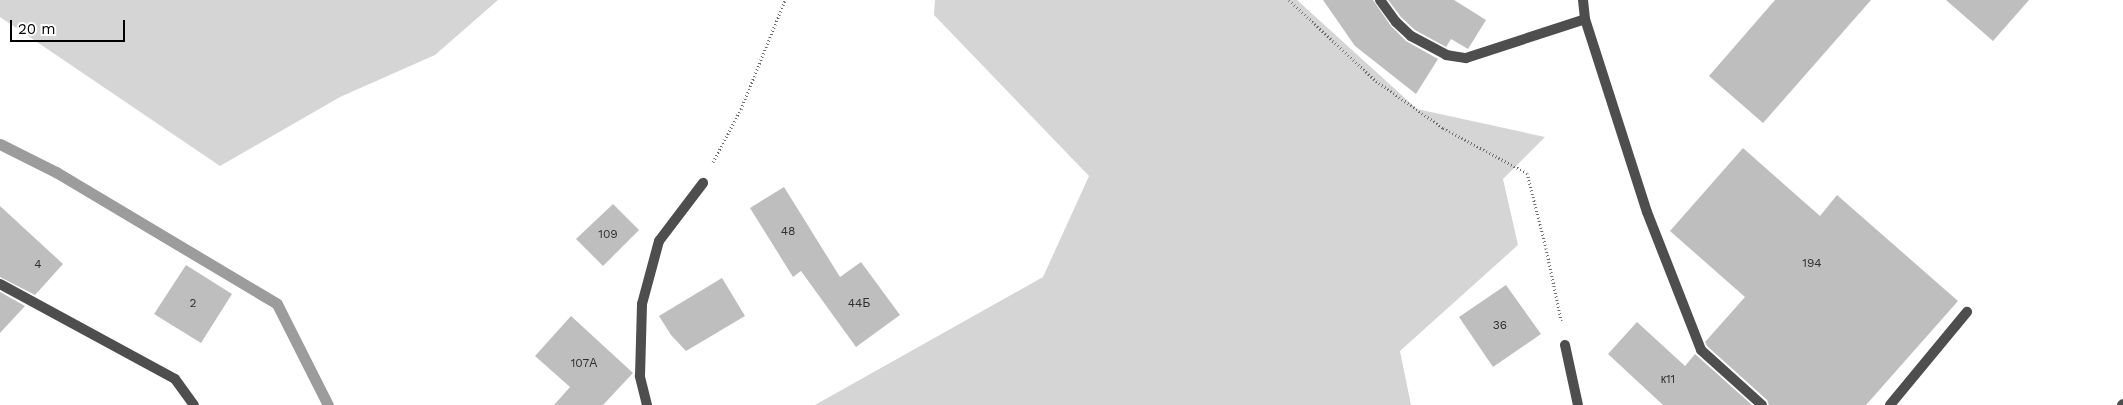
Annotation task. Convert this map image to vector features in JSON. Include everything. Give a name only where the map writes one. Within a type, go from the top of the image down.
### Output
[{"type":"street","points":[[1380,0],[1396,22],[1412,36],[1446,55],[1466,58],[1585,20]]},
{"type":"street","points":[[1583,0],[1585,20],[1647,212],[1701,350],[1762,405]]},
{"type":"street","points":[[647,405],[640,376],[642,304],[659,241],[703,182]]},
{"type":"street","points":[[0,284],[175,378],[194,405]]},
{"type":"street","points":[[1890,405],[1967,312]]},
{"type":"street","points":[[1565,345],[1578,405]]},
{"type":"path","points":[[703,182],[741,109],[785,0]]},
{"type":"path","points":[[1289,0],[1376,81],[1443,128],[1527,173],[1546,248],[1565,345]]},
{"type":"shaded area","points":[[0,0],[498,0],[435,55],[340,97],[220,166],[0,17]]},
{"type":"shaded area","points":[[935,0],[1297,0],[1417,109],[1545,137],[1503,179],[1518,245],[1400,351],[1411,405],[815,405],[1043,277],[1089,176],[934,15]]},
{"type":"building","points":[[1323,0],[1373,0],[1391,26],[1406,41],[1438,59],[1416,94],[1355,46]]},
{"type":"building","points":[[1388,0],[1454,0],[1486,20],[1468,49],[1451,39],[1446,47],[1415,30],[1401,17]]},
{"type":"building","points":[[1775,0],[1871,0],[1763,123],[1709,76]]},
{"type":"building","points":[[1946,0],[2029,0],[1993,41]]},
{"type":"building","points":[[1743,148],[1820,216],[1837,195],[1958,301],[1866,405],[1769,405],[1767,400],[1707,346],[1705,342],[1745,297],[1670,231]]},
{"type":"building","points":[[784,187],[840,277],[861,262],[900,315],[856,347],[801,271],[793,277],[750,208]]},
{"type":"building","points":[[613,204],[639,230],[603,266],[576,239]]},
{"type":"building","points":[[0,206],[63,264],[35,295],[0,277]]},
{"type":"building","points":[[186,265],[232,294],[201,343],[154,314]]},
{"type":"building","points":[[722,278],[745,316],[686,351],[671,335],[659,316]]},
{"type":"building","points":[[1506,285],[1541,334],[1493,367],[1459,317]]},
{"type":"building","points":[[0,292],[25,306],[0,333]]},
{"type":"building","points":[[571,316],[633,373],[603,405],[554,405],[570,387],[535,356]]},
{"type":"building","points":[[1637,322],[1685,366],[1695,354],[1752,405],[1663,405],[1608,354]]},
{"type":"waterway","points":[[0,144],[56,172],[277,304],[328,405]]}]
